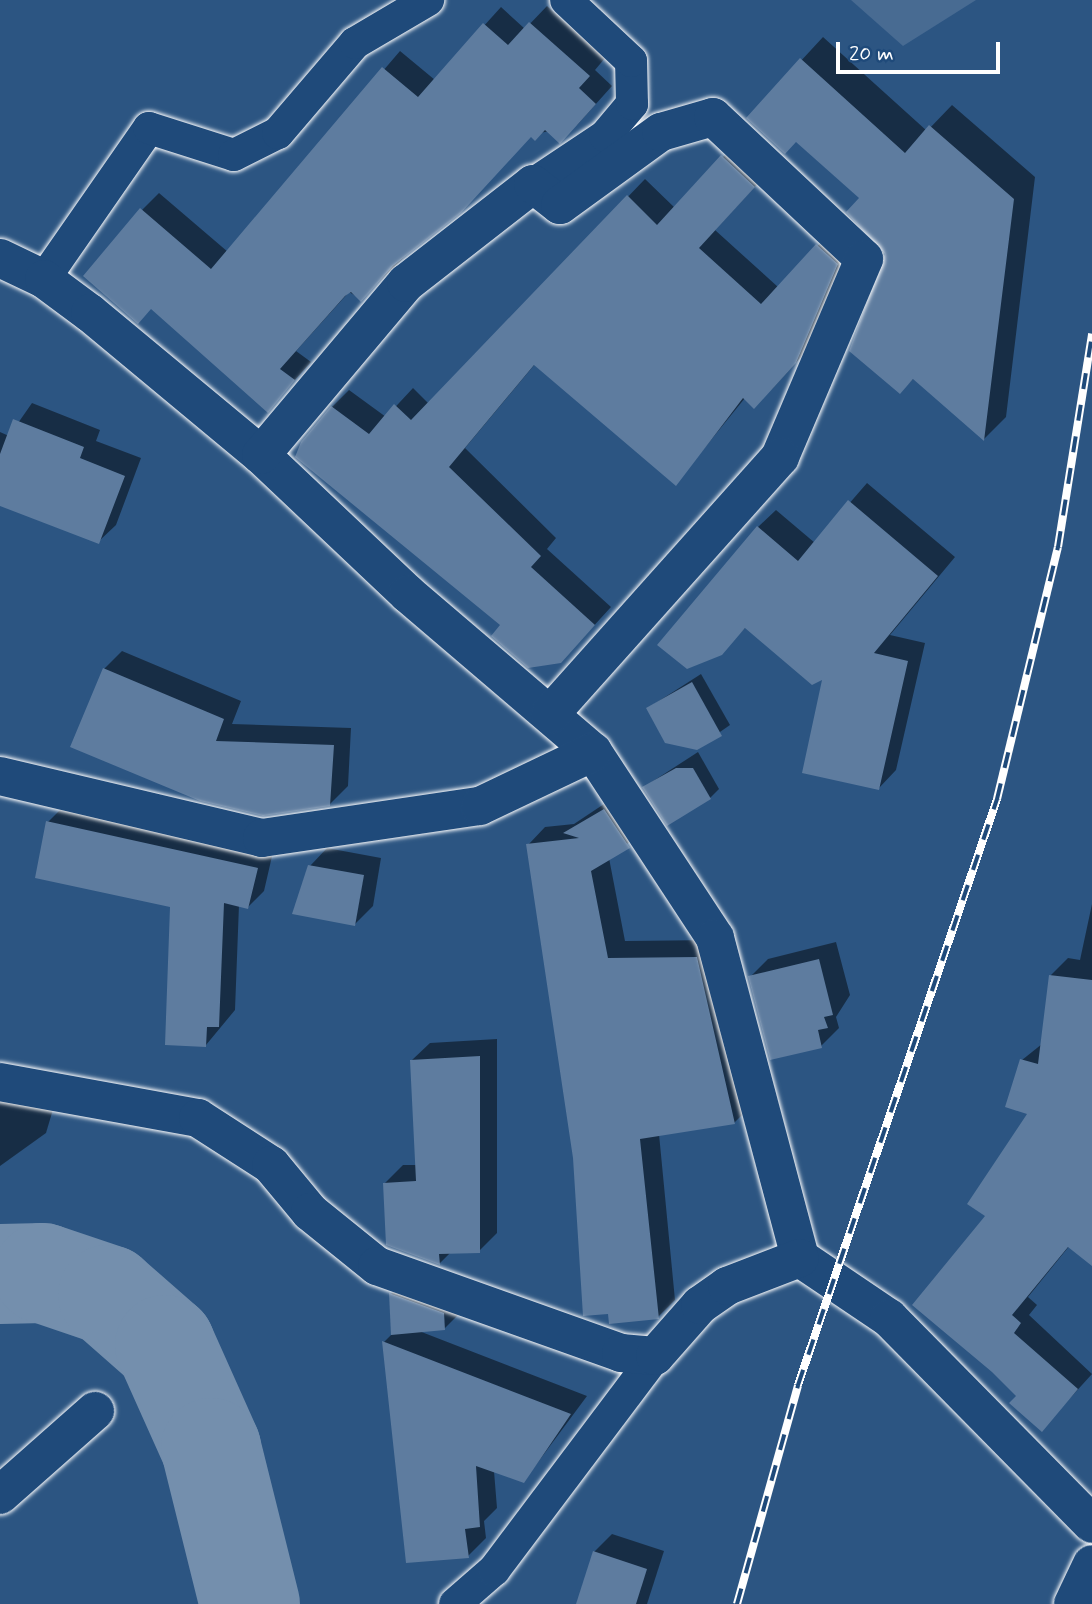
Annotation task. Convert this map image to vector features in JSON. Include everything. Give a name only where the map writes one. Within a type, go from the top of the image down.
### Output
[{"type":"street","points":[[261,455],[406,283],[533,184],[560,205],[662,132],[713,117],[864,259],[780,457],[550,714]]},
{"type":"street","points":[[0,258],[44,279],[261,455],[408,594],[593,752],[715,938],[800,1258],[889,1318],[1092,1524]]},
{"type":"street","points":[[0,776],[262,838],[480,806],[593,752]]},
{"type":"street","points":[[0,1082],[198,1118],[271,1165],[310,1212],[377,1266],[519,1322],[621,1353],[655,1356],[700,1305],[727,1286],[800,1258]]},
{"type":"street","points":[[0,1495],[95,1411]]},
{"type":"street","points":[[1073,1604],[1092,1564]]},
{"type":"lane","points":[[44,279],[149,128],[234,155],[278,133],[355,43],[428,0]]},
{"type":"lane","points":[[533,184],[605,136],[632,104],[631,61],[566,0]]},
{"type":"lane","points":[[454,1604],[494,1570],[655,1356]]},
{"type":"shaded area","points":[[851,0],[976,0],[903,46]]},
{"type":"building","points":[[529,22],[590,76],[579,88],[596,104],[560,144],[545,130],[535,141],[531,137],[461,213],[393,266],[361,302],[351,292],[345,296],[280,369],[295,380],[268,413],[151,309],[138,324],[83,276],[140,208],[211,269],[382,67],[418,97],[483,23],[508,45]]},
{"type":"building","points":[[800,58],[905,153],[929,125],[1014,199],[984,441],[913,379],[900,394],[849,351],[885,254],[846,212],[859,198],[796,142],[785,154],[746,118]]},
{"type":"building","points":[[721,155],[755,187],[699,248],[761,304],[816,244],[838,264],[796,363],[754,409],[743,398],[676,486],[534,365],[449,467],[541,556],[531,567],[595,625],[561,663],[528,668],[491,636],[500,625],[295,457],[301,442],[331,406],[369,434],[394,404],[411,420],[627,195],[657,225]]},
{"type":"building","points":[[13,419],[84,447],[80,458],[125,476],[99,544],[0,506],[0,454]]},
{"type":"building","points":[[848,500],[938,576],[874,653],[908,661],[879,790],[802,773],[822,680],[812,685],[745,628],[722,655],[687,669],[657,645],[757,526],[798,561]]},
{"type":"building","points":[[103,668],[224,719],[216,741],[334,745],[330,806],[263,816],[200,801],[70,747]]},
{"type":"building","points":[[692,682],[722,736],[697,750],[665,743],[646,708]]},
{"type":"building","points":[[676,768],[693,768],[711,799],[667,826],[642,787]]},
{"type":"building","points":[[604,809],[630,848],[591,871],[608,958],[697,957],[735,1124],[640,1139],[659,1319],[609,1324],[608,1314],[583,1316],[573,1158],[526,844],[579,838],[563,833]]},
{"type":"building","points":[[46,821],[258,868],[248,909],[224,903],[219,1027],[207,1027],[206,1047],[165,1045],[170,907],[35,878]]},
{"type":"building","points":[[308,865],[364,875],[355,926],[292,914]]},
{"type":"building","points":[[819,959],[833,1015],[824,1017],[828,1028],[818,1030],[822,1048],[770,1060],[748,976]]},
{"type":"building","points":[[1049,975],[1092,980],[1092,1266],[1068,1247],[1012,1315],[1021,1323],[1014,1333],[1078,1389],[1042,1432],[1009,1403],[1016,1396],[992,1372],[912,1305],[985,1216],[967,1204],[1027,1114],[1005,1107],[1020,1059],[1038,1064]]},
{"type":"building","points":[[480,1056],[480,1253],[439,1254],[440,1265],[386,1245],[383,1183],[416,1181],[410,1060]]},
{"type":"building","points":[[389,1293],[444,1313],[445,1330],[391,1335]]},
{"type":"building","points":[[382,1341],[571,1414],[524,1483],[476,1466],[480,1527],[465,1529],[469,1558],[406,1563]]},
{"type":"building","points":[[593,1551],[647,1569],[636,1604],[576,1604]]},
{"type":"waterway","points":[[0,1274],[43,1273],[108,1295],[165,1345],[211,1448],[250,1604]]},
{"type":"railway","points":[[737,1604],[798,1385],[997,799],[1058,547],[1092,334]]}]
